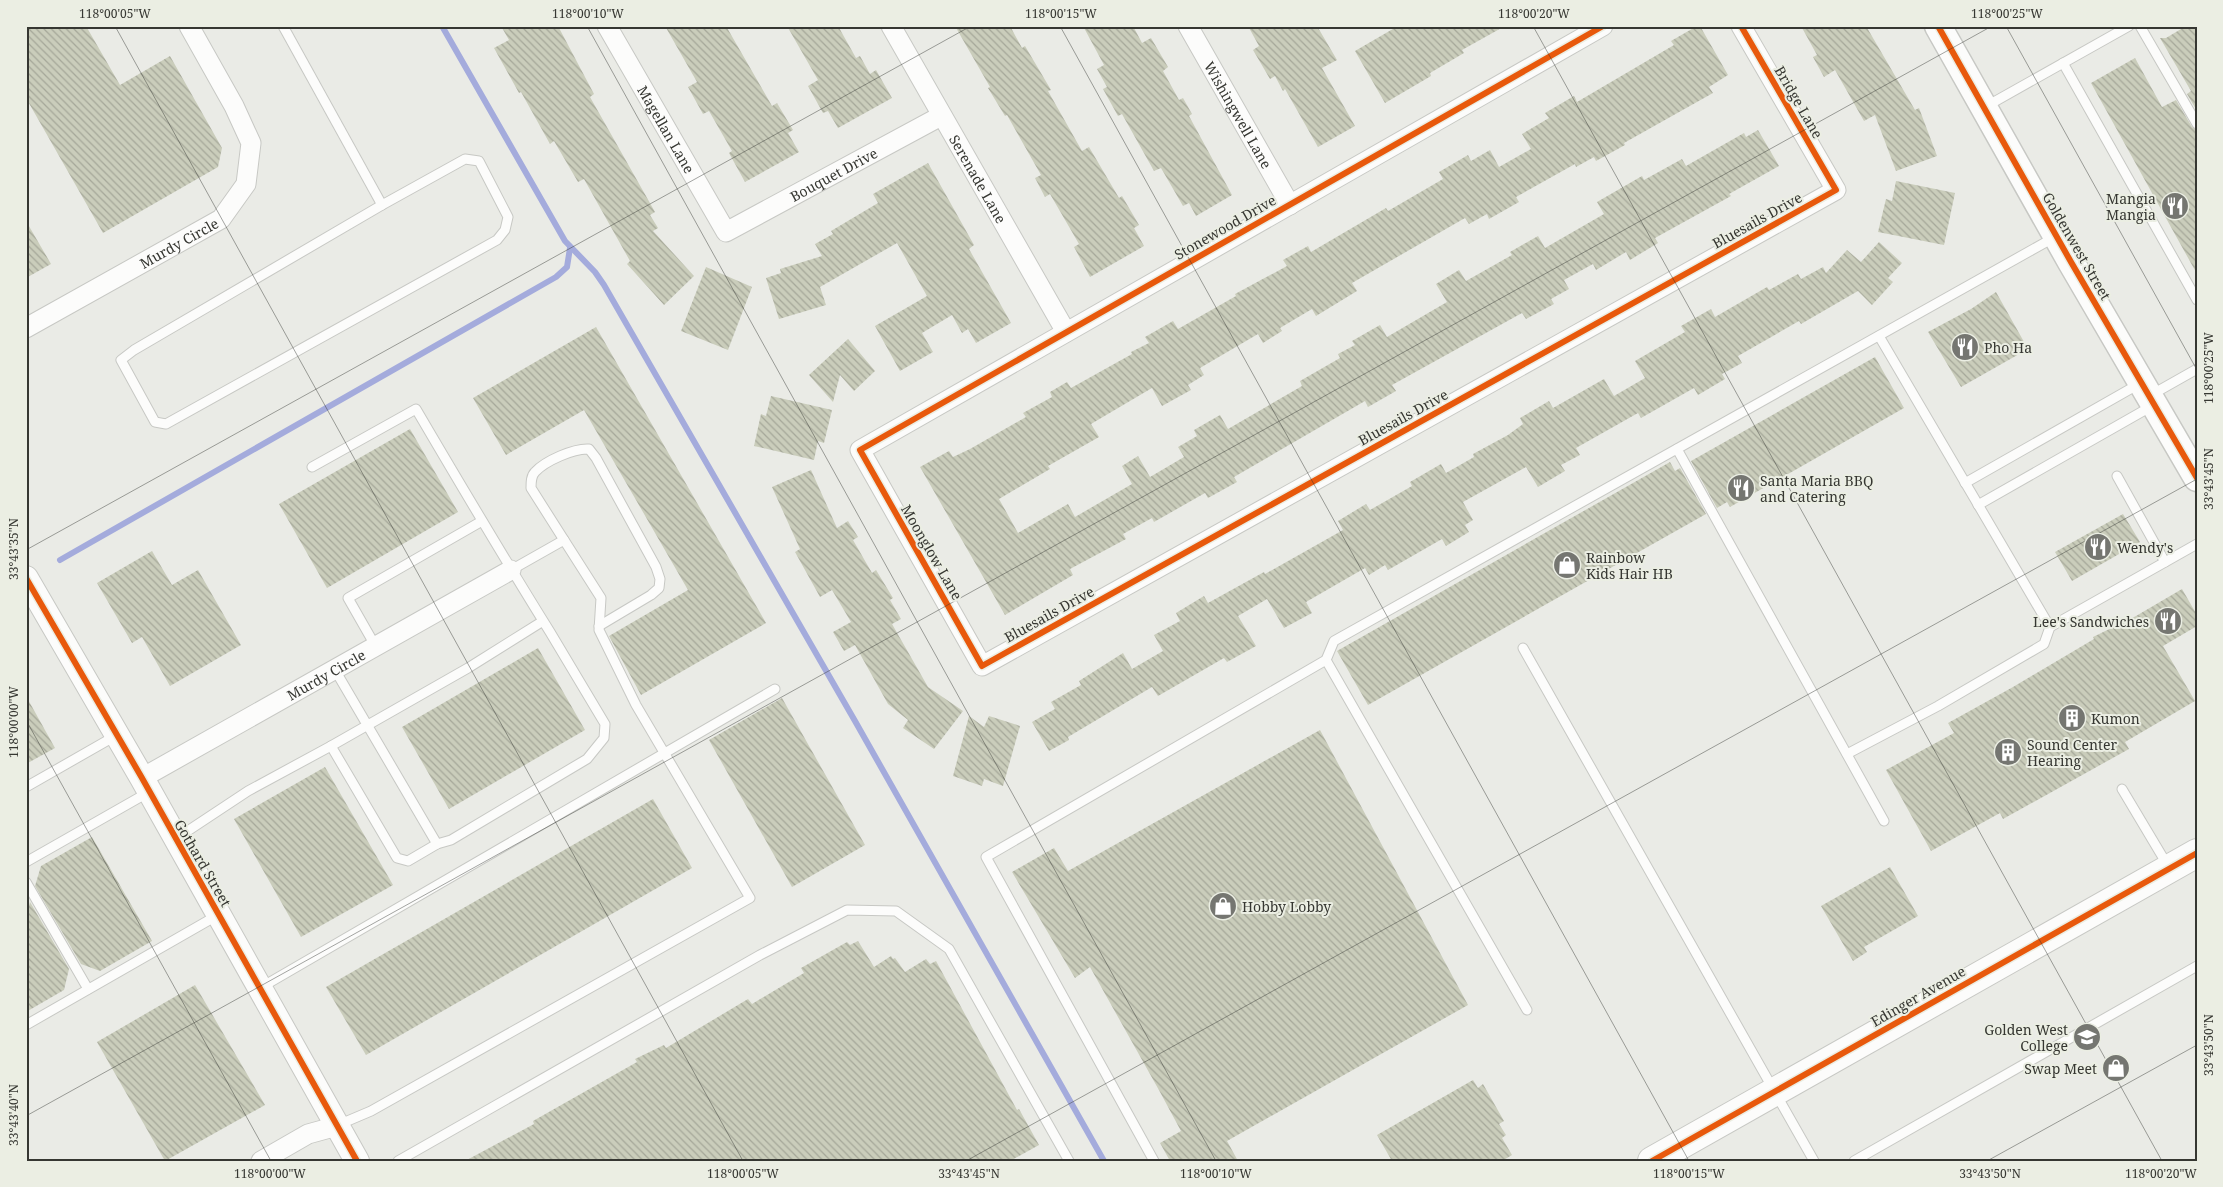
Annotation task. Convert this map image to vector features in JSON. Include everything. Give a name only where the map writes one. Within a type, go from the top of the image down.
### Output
[{"type":"main road","name":"Goldenwest Street","points":[[1938,26],[2056,236],[2197,478]]},
{"type":"main road","name":"Edinger Avenue","points":[[1652,1161],[2197,852]]},
{"type":"street","name":"Murdy Circle","points":[[26,328],[221,219],[246,184],[251,143],[234,106],[189,26]]},
{"type":"street","name":"Magellan Lane","points":[[607,26],[726,232]]},
{"type":"street","name":"Serenade Lane","points":[[890,26],[1066,332]]},
{"type":"street","name":"Wishingwell Lane","points":[[1188,26],[1290,205]]},
{"type":"street","name":"Stonewood Drive","points":[[860,450],[1603,26]]},
{"type":"street","name":"Bridge Lane","points":[[1740,26],[1836,190]]},
{"type":"street","name":"Bouquet Drive","points":[[726,232],[941,116]]},
{"type":"street","name":"Bluesails Drive","points":[[982,666],[1836,190]]},
{"type":"street","name":"Moonglow Lane","points":[[860,450],[982,666]]},
{"type":"street","name":"Murdy Circle","points":[[145,785],[335,670],[511,570]]},
{"type":"street","name":"Gothard Street","points":[[26,578],[117,735],[357,1161]]},
{"type":"street","points":[[261,1161],[308,1134],[337,1126]]},
{"type":"lane","points":[[283,26],[382,205]]},
{"type":"lane","points":[[1983,108],[2129,26]]},
{"type":"lane","points":[[2140,26],[2197,124]]},
{"type":"lane","points":[[2063,63],[2197,300]]},
{"type":"lane","points":[[473,159],[479,161],[508,217],[506,230],[497,240],[166,424],[155,422],[121,360],[134,350],[382,205],[465,160],[473,159]]},
{"type":"lane","points":[[1154,1161],[986,857],[1326,660],[1334,641],[2056,236]]},
{"type":"lane","points":[[1879,336],[2050,627]]},
{"type":"lane","points":[[1965,483],[2197,369]]},
{"type":"lane","points":[[1978,505],[2148,394]]},
{"type":"lane","points":[[312,467],[416,409],[605,724],[604,738],[587,759],[451,840],[436,844],[408,861],[397,858],[331,746]]},
{"type":"lane","points":[[337,1126],[371,1111],[750,898],[636,705],[598,630],[601,598],[531,488],[531,480],[534,473],[566,453],[580,449],[589,450],[596,458],[656,567],[660,579],[659,588],[651,595],[599,626]]},
{"type":"lane","points":[[1677,449],[1884,822]]},
{"type":"lane","points":[[2116,476],[2165,562]]},
{"type":"lane","points":[[376,647],[348,598],[482,521]]},
{"type":"lane","points":[[511,570],[564,540]]},
{"type":"lane","points":[[1847,754],[1938,706],[2044,644],[2050,627],[2197,544]]},
{"type":"lane","points":[[175,839],[248,791],[468,668],[543,622]]},
{"type":"lane","points":[[1523,648],[1814,1161]]},
{"type":"lane","points":[[1326,660],[1527,1010]]},
{"type":"lane","points":[[335,670],[436,844]]},
{"type":"lane","points":[[260,988],[775,689]]},
{"type":"lane","points":[[27,784],[117,735]]},
{"type":"lane","points":[[26,862],[145,785]]},
{"type":"lane","points":[[2122,789],[2169,868]]},
{"type":"lane","points":[[26,882],[88,989]]},
{"type":"lane","points":[[398,1161],[760,955],[847,910],[896,911],[949,950],[1069,1161]]},
{"type":"lane","points":[[26,1024],[218,915]]},
{"type":"lane","points":[[1854,1161],[2197,966]]},
{"type":"building","points":[[26,26],[86,26],[120,85],[170,56],[222,148],[218,167],[103,233],[26,98]]},
{"type":"building","points":[[501,26],[558,26],[594,94],[590,97],[655,212],[650,215],[658,228],[653,231],[694,276],[664,305],[627,264],[630,261],[584,179],[578,182],[554,141],[550,144],[521,92],[519,93],[494,48],[509,40]]},
{"type":"building","points":[[665,26],[726,26],[772,106],[777,103],[793,130],[788,133],[799,152],[745,182],[729,153],[732,151],[709,111],[703,114],[688,87],[697,82]]},
{"type":"building","points":[[787,26],[838,26],[856,58],[860,56],[870,74],[876,70],[892,98],[838,128],[828,111],[823,113],[808,86],[818,80]]},
{"type":"building","points":[[955,26],[1010,26],[1022,48],[1025,46],[1051,90],[1048,91],[1082,151],[1089,147],[1119,198],[1122,196],[1139,225],[1134,228],[1144,246],[1090,277],[1074,247],[1079,244],[1050,194],[1045,197],[1035,178],[1041,175],[1007,115],[1005,116],[988,88],[990,87]]},
{"type":"building","points":[[1083,26],[1133,26],[1142,43],[1151,38],[1168,67],[1163,71],[1179,100],[1183,98],[1192,114],[1189,116],[1232,195],[1196,216],[1189,203],[1183,206],[1161,168],[1154,171],[1122,114],[1118,116],[1103,89],[1107,87],[1097,69],[1104,65]]},
{"type":"building","points":[[1248,26],[1317,26],[1337,60],[1322,68],[1355,126],[1318,147],[1285,89],[1283,91],[1275,76],[1270,79],[1253,50],[1259,46]]},
{"type":"building","points":[[1398,26],[1505,26],[1462,50],[1464,53],[1430,73],[1431,76],[1385,103],[1355,51]]},
{"type":"building","points":[[1700,26],[1728,75],[1709,87],[1713,93],[1596,161],[1594,157],[1576,167],[1575,164],[1516,197],[1519,202],[1489,219],[1487,214],[1469,224],[1465,218],[1352,283],[1357,291],[1316,316],[1312,309],[1280,328],[1282,331],[1263,343],[1258,334],[1200,368],[1204,375],[1188,385],[1191,390],[1162,406],[1152,388],[1091,424],[1099,437],[1048,466],[1050,469],[999,499],[1018,533],[1068,504],[1075,517],[1132,484],[1122,466],[1138,456],[1150,477],[1184,457],[1178,447],[1197,436],[1194,430],[1220,415],[1228,429],[1302,386],[1300,381],[1340,358],[1338,354],[1355,345],[1352,341],[1380,325],[1387,337],[1447,302],[1436,284],[1459,270],[1466,281],[1512,255],[1510,252],[1538,236],[1545,248],[1604,214],[1597,202],[1642,176],[1644,180],[1682,159],[1686,166],[1744,133],[1746,137],[1758,130],[1779,166],[1729,194],[1731,196],[1655,238],[1658,243],[1630,260],[1626,252],[1596,270],[1593,264],[1564,280],[1569,289],[1551,299],[1554,304],[1526,319],[1522,313],[1392,385],[1396,391],[1368,407],[1365,401],[1234,477],[1237,482],[1208,498],[1205,493],[1154,522],[1152,518],[1123,534],[1126,539],[1070,569],[1073,575],[1005,615],[920,467],[949,451],[953,457],[970,449],[1026,417],[1023,413],[1052,397],[1050,392],[1067,382],[1071,388],[1132,354],[1131,352],[1149,343],[1145,337],[1173,321],[1178,329],[1236,296],[1235,294],[1287,266],[1283,260],[1308,246],[1311,252],[1386,208],[1388,211],[1443,179],[1439,172],[1468,155],[1471,161],[1490,150],[1499,167],[1531,149],[1522,134],[1549,118],[1545,113],[1574,96],[1577,102],[1674,45],[1671,41]]},
{"type":"building","points":[[1801,26],[1866,26],[1915,110],[1919,108],[1937,156],[1896,171],[1875,115],[1864,121],[1835,70],[1824,77],[1813,57],[1817,55]]},
{"type":"building","points":[[2186,26],[2197,26],[2197,111],[2187,94],[2191,91],[2160,38],[2166,38]]},
{"type":"building","points":[[2135,58],[2162,107],[2176,100],[2192,127],[2197,130],[2197,274],[2091,83]]},
{"type":"building","points":[[928,163],[974,245],[969,249],[1011,323],[976,343],[968,329],[962,333],[952,315],[922,333],[933,352],[900,371],[875,326],[927,296],[897,243],[820,287],[826,305],[779,319],[766,278],[781,273],[780,269],[822,256],[815,244],[833,234],[831,231],[878,203],[873,194]]},
{"type":"building","points":[[1896,181],[1955,193],[1944,245],[1878,232],[1886,199],[1892,201]]},
{"type":"building","points":[[26,221],[51,264],[26,278]]},
{"type":"building","points":[[1879,242],[1902,263],[1888,278],[1893,282],[1872,305],[1858,291],[1801,324],[1799,321],[1738,356],[1742,363],[1722,374],[1725,379],[1698,395],[1694,388],[1641,418],[1638,413],[1576,448],[1580,455],[1561,465],[1565,471],[1538,487],[1526,467],[1463,502],[1473,520],[1465,525],[1469,532],[1446,546],[1442,539],[1388,570],[1385,565],[1369,575],[1365,568],[1306,602],[1312,613],[1284,628],[1267,599],[1238,616],[1256,646],[1227,662],[1224,658],[1158,696],[1152,687],[1068,737],[1069,740],[1049,751],[1032,722],[1055,709],[1051,702],[1081,685],[1079,681],[1123,653],[1132,669],[1163,651],[1154,635],[1180,621],[1176,613],[1204,596],[1208,603],[1264,572],[1265,574],[1343,530],[1338,521],[1366,504],[1370,510],[1412,486],[1410,482],[1441,464],[1446,473],[1474,457],[1473,454],[1508,435],[1523,424],[1520,418],[1549,401],[1553,408],[1604,379],[1614,396],[1645,378],[1635,361],[1685,332],[1681,326],[1711,309],[1715,317],[1767,287],[1769,290],[1798,274],[1801,279],[1823,267],[1826,273],[1847,250],[1861,262]]},
{"type":"building","points":[[706,267],[752,287],[728,350],[681,331]]},
{"type":"building","name":"Pho Ha","points":[[1996,292],[2028,349],[1961,387],[1928,332],[1971,309]]},
{"type":"building","points":[[596,327],[766,623],[641,695],[609,636],[688,590],[584,410],[506,455],[473,398]]},
{"type":"building","points":[[848,339],[875,371],[854,391],[840,375],[833,402],[809,375]]},
{"type":"building","points":[[1875,357],[1904,408],[1730,507],[1727,502],[1717,508],[1691,461]]},
{"type":"building","points":[[771,396],[832,410],[824,443],[818,441],[814,460],[754,446],[761,414],[766,416]]},
{"type":"building","points":[[410,429],[458,512],[327,588],[279,504]]},
{"type":"building","points":[[1670,462],[1675,471],[1680,468],[1706,514],[1368,705],[1337,651]]},
{"type":"building","points":[[811,470],[837,528],[848,521],[858,537],[853,540],[872,573],[876,570],[893,598],[890,600],[901,619],[892,624],[928,687],[963,711],[934,749],[903,728],[908,720],[888,704],[855,645],[844,651],[833,632],[851,622],[832,590],[820,597],[795,552],[800,549],[772,487]]},
{"type":"building","name":"Wendy's","points":[[2123,514],[2140,542],[2072,581],[2055,552]]},
{"type":"building","points":[[152,551],[172,585],[198,570],[241,645],[170,686],[142,637],[132,643],[97,583]]},
{"type":"building","points":[[2182,589],[2197,615],[2197,626],[2163,646],[2195,701],[2125,742],[2129,749],[2003,819],[2000,813],[1931,851],[1886,770],[1954,733],[1948,723],[2094,639],[2093,637],[2136,616]]},
{"type":"building","points":[[538,648],[585,730],[449,809],[402,727]]},
{"type":"building","points":[[26,696],[55,748],[26,764]]},
{"type":"building","points":[[782,698],[865,845],[792,887],[709,740]]},
{"type":"building","points":[[969,716],[984,727],[989,716],[1020,726],[1003,786],[984,779],[982,786],[953,776]]},
{"type":"building","name":"Hobby Lobby","points":[[1320,730],[1468,1005],[1227,1141],[1238,1161],[1170,1161],[1160,1143],[1181,1131],[1160,1092],[1090,967],[1075,978],[1012,872],[1054,848],[1068,871]]},
{"type":"building","points":[[325,767],[393,885],[301,937],[234,819]]},
{"type":"building","points":[[653,799],[692,868],[366,1055],[326,987]]},
{"type":"building","points":[[92,837],[152,941],[100,971],[81,964],[35,886],[41,866]]},
{"type":"building","points":[[1890,867],[1918,916],[1864,947],[1867,952],[1853,961],[1821,906]]},
{"type":"building","points":[[30,902],[69,969],[64,990],[26,1012],[26,916]]},
{"type":"building","points":[[858,941],[874,967],[891,956],[893,959],[895,958],[905,972],[926,959],[930,964],[936,961],[1017,1110],[1019,1109],[1039,1145],[1010,1161],[465,1161],[534,1124],[533,1121],[637,1062],[635,1059],[664,1045],[666,1048],[748,999],[752,1004],[804,973],[801,968],[847,942],[850,945]]},
{"type":"building","points":[[195,985],[265,1105],[165,1161],[97,1042]]},
{"type":"building","points":[[1473,1080],[1478,1088],[1483,1084],[1504,1121],[1499,1124],[1506,1135],[1502,1138],[1512,1155],[1502,1161],[1392,1161],[1377,1135]]},
{"type":"waterway","points":[[442,26],[565,241],[595,272],[604,285],[855,721],[1104,1161]]},
{"type":"waterway","points":[[60,560],[556,277],[567,267],[570,248]]},
{"type":"cycle path","points":[[1603,26],[860,450],[982,666],[1836,190],[1741,26]]},
{"type":"cycle path","points":[[1938,26],[2071,262],[2197,478]]},
{"type":"cycle path","points":[[26,578],[142,778],[357,1161]]},
{"type":"cycle path","points":[[1652,1161],[2197,853]]},
{"type":"place","name":"Mangia Mangia","points":[[2175,206]]},
{"type":"place","name":"Pho Ha","points":[[1965,347]]},
{"type":"place","name":"Santa Maria BBQ and Catering","points":[[1741,488]]},
{"type":"place","name":"Wendy's","points":[[2098,547]]},
{"type":"place","name":"Rainbow Kids Hair HB","points":[[1567,565]]},
{"type":"place","name":"Lee's Sandwiches","points":[[2168,621]]},
{"type":"place","name":"Kumon","points":[[2072,718]]},
{"type":"place","name":"Sound Center Hearing","points":[[2008,752]]},
{"type":"place","name":"Hobby Lobby","points":[[1223,906]]},
{"type":"place","name":"Golden West College","points":[[2087,1037]]},
{"type":"place","name":"Swap Meet","points":[[2116,1068]]}]
